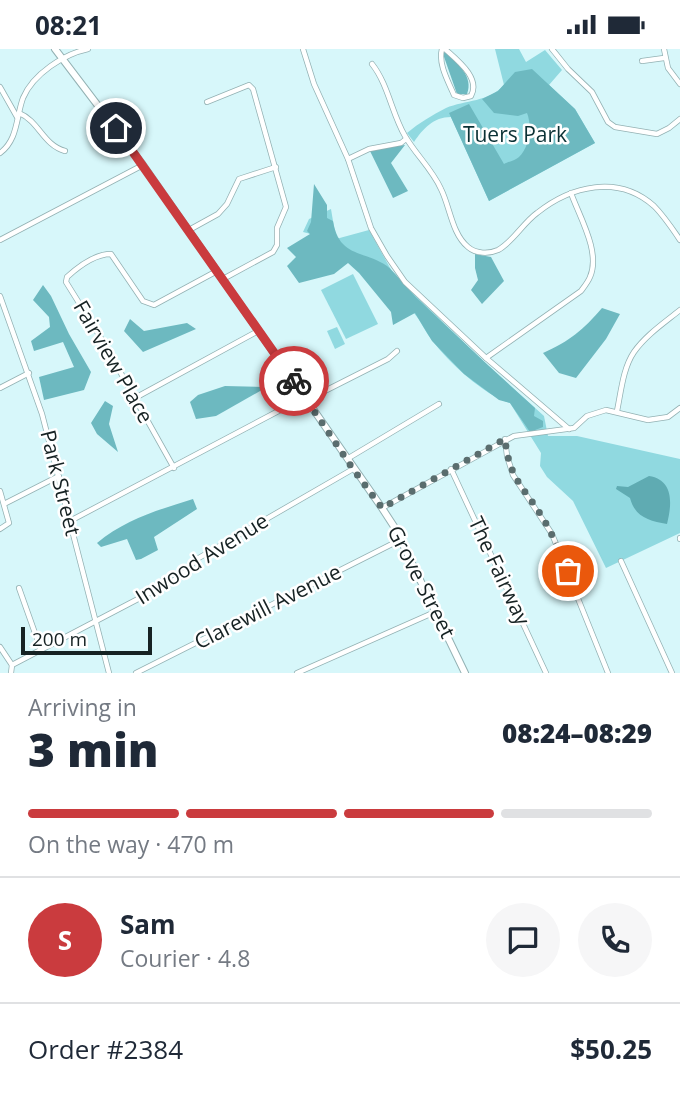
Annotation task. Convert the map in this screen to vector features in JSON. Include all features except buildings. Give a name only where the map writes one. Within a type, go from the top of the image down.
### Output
[{"type":"main road","name":"Grove Street","points":[[55,49],[143,165],[382,508],[465,673]]},
{"type":"street","points":[[0,153],[10,142],[28,88],[43,72],[63,59],[88,49]]},
{"type":"street","points":[[303,49],[314,83],[348,159],[371,228],[405,282],[486,358],[569,429]]},
{"type":"street","points":[[444,49],[464,66],[473,83],[471,96],[463,98],[454,95],[440,56],[444,49]]},
{"type":"street","points":[[552,49],[592,92],[610,124],[620,129],[657,134],[679,121]]},
{"type":"street","points":[[664,49],[664,58],[670,72],[680,84]]},
{"type":"street","points":[[642,61],[664,58]]},
{"type":"street","points":[[372,64],[406,139],[432,172],[442,191],[460,239],[473,250],[488,253],[496,251],[538,212],[571,193],[598,186],[630,191],[657,209],[680,240]]},
{"type":"street","points":[[207,102],[249,85],[253,89],[286,207],[277,228],[277,245],[273,252],[223,278]]},
{"type":"street","points":[[0,87],[18,115]]},
{"type":"street","points":[[18,115],[27,116],[49,144],[65,151]]},
{"type":"street","points":[[348,159],[369,149],[401,143],[406,139]]},
{"type":"street","points":[[0,240],[143,165]]},
{"type":"street","points":[[189,230],[218,214],[227,204],[239,179],[276,167]]},
{"type":"street","points":[[486,358],[581,291],[590,276],[593,263],[590,246],[571,193]]},
{"type":"street","name":"Fairview Place","points":[[174,468],[104,343],[68,287],[67,277],[100,255],[111,254],[143,301],[153,305],[218,271]]},
{"type":"street","name":"Park Street","points":[[0,296],[3,314],[29,373],[59,476],[109,673]]},
{"type":"street","points":[[617,411],[626,371],[634,352],[680,310]]},
{"type":"street","points":[[135,398],[259,330]]},
{"type":"street","points":[[70,521],[388,359],[397,351]]},
{"type":"street","points":[[0,388],[29,373]]},
{"type":"street","points":[[346,460],[439,404]]},
{"type":"street","points":[[382,508],[505,439],[569,429],[597,411],[617,411],[648,420],[668,417],[680,408]]},
{"type":"street","points":[[505,439],[513,475],[552,534],[608,673]]},
{"type":"street","name":"Inwood Avenue","points":[[12,665],[180,577],[197,559],[353,469]]},
{"type":"street","name":"The Fairway","points":[[451,469],[546,673]]},
{"type":"street","points":[[4,503],[59,476]]},
{"type":"street","points":[[0,491],[9,523],[0,529]]},
{"type":"street","name":"Clarewill Avenue","points":[[136,673],[400,540]]},
{"type":"street","points":[[621,561],[672,673]]},
{"type":"street","points":[[19,588],[41,650]]},
{"type":"street","points":[[297,673],[435,612]]},
{"type":"street","points":[[0,647],[12,665],[11,673]]},
{"type":"green space","name":"Tuers Park","points":[[495,49],[519,49],[526,62],[545,50],[562,70],[549,85],[575,109],[595,143],[489,201],[451,117],[434,121],[414,142],[407,133],[446,108],[484,98],[498,91],[504,85]]},
{"type":"green space","points":[[331,209],[336,239],[369,230],[394,275],[544,416],[548,436],[577,436],[680,459],[680,533],[606,568],[573,501],[547,477],[540,466],[541,453],[510,403],[489,393],[457,367],[439,349],[414,313],[378,278],[331,244],[303,232],[309,219]]},
{"type":"green space","points":[[353,274],[378,324],[346,339],[321,290]]},
{"type":"green space","points":[[337,327],[345,344],[335,349],[327,331]]},
{"type":"shaded area","points":[[445,52],[466,76],[469,87],[467,94],[457,94],[443,54]]},
{"type":"shaded area","name":"Tuers Park","points":[[532,69],[575,109],[595,143],[489,201],[449,113],[469,104],[504,164],[516,159],[523,153],[528,142],[530,130],[527,113],[518,116],[494,113],[482,99],[498,91],[515,72]]},
{"type":"shaded area","points":[[405,145],[391,163],[408,191],[393,198],[370,151]]},
{"type":"shaded area","points":[[314,184],[327,205],[327,218],[333,221],[341,241],[354,251],[390,269],[420,301],[535,408],[534,416],[543,421],[543,427],[530,432],[510,403],[499,400],[464,374],[432,341],[415,313],[393,325],[391,312],[348,263],[334,274],[299,283],[287,266],[296,257],[287,248],[310,234],[307,231],[311,222]]},
{"type":"shaded area","points":[[475,254],[491,257],[504,281],[482,304],[471,290],[478,280]]},
{"type":"shaded area","points":[[43,285],[91,372],[84,390],[44,400],[39,377],[74,367],[63,342],[34,351],[31,341],[50,327],[49,317],[33,300]]},
{"type":"shaded area","points":[[602,308],[620,314],[606,339],[576,378],[559,373],[543,353],[576,334]]},
{"type":"shaded area","points":[[130,319],[144,331],[187,323],[196,329],[143,352],[124,331]]},
{"type":"shaded area","points":[[225,386],[267,387],[216,416],[196,419],[190,402],[198,395]]},
{"type":"shaded area","points":[[105,401],[113,406],[109,424],[118,452],[97,434],[91,423]]},
{"type":"shaded area","points":[[649,476],[663,482],[667,488],[670,509],[667,524],[639,514],[630,498],[616,489],[617,486],[628,487]]},
{"type":"shaded area","points":[[193,499],[197,509],[154,537],[158,550],[141,559],[136,560],[127,539],[101,547],[97,543],[131,521]]},
{"type":"way so far","points":[[294,381],[382,508],[505,439],[513,475],[538,510],[568,571]]},
{"type":"route","points":[[116,128],[294,381]]}]
